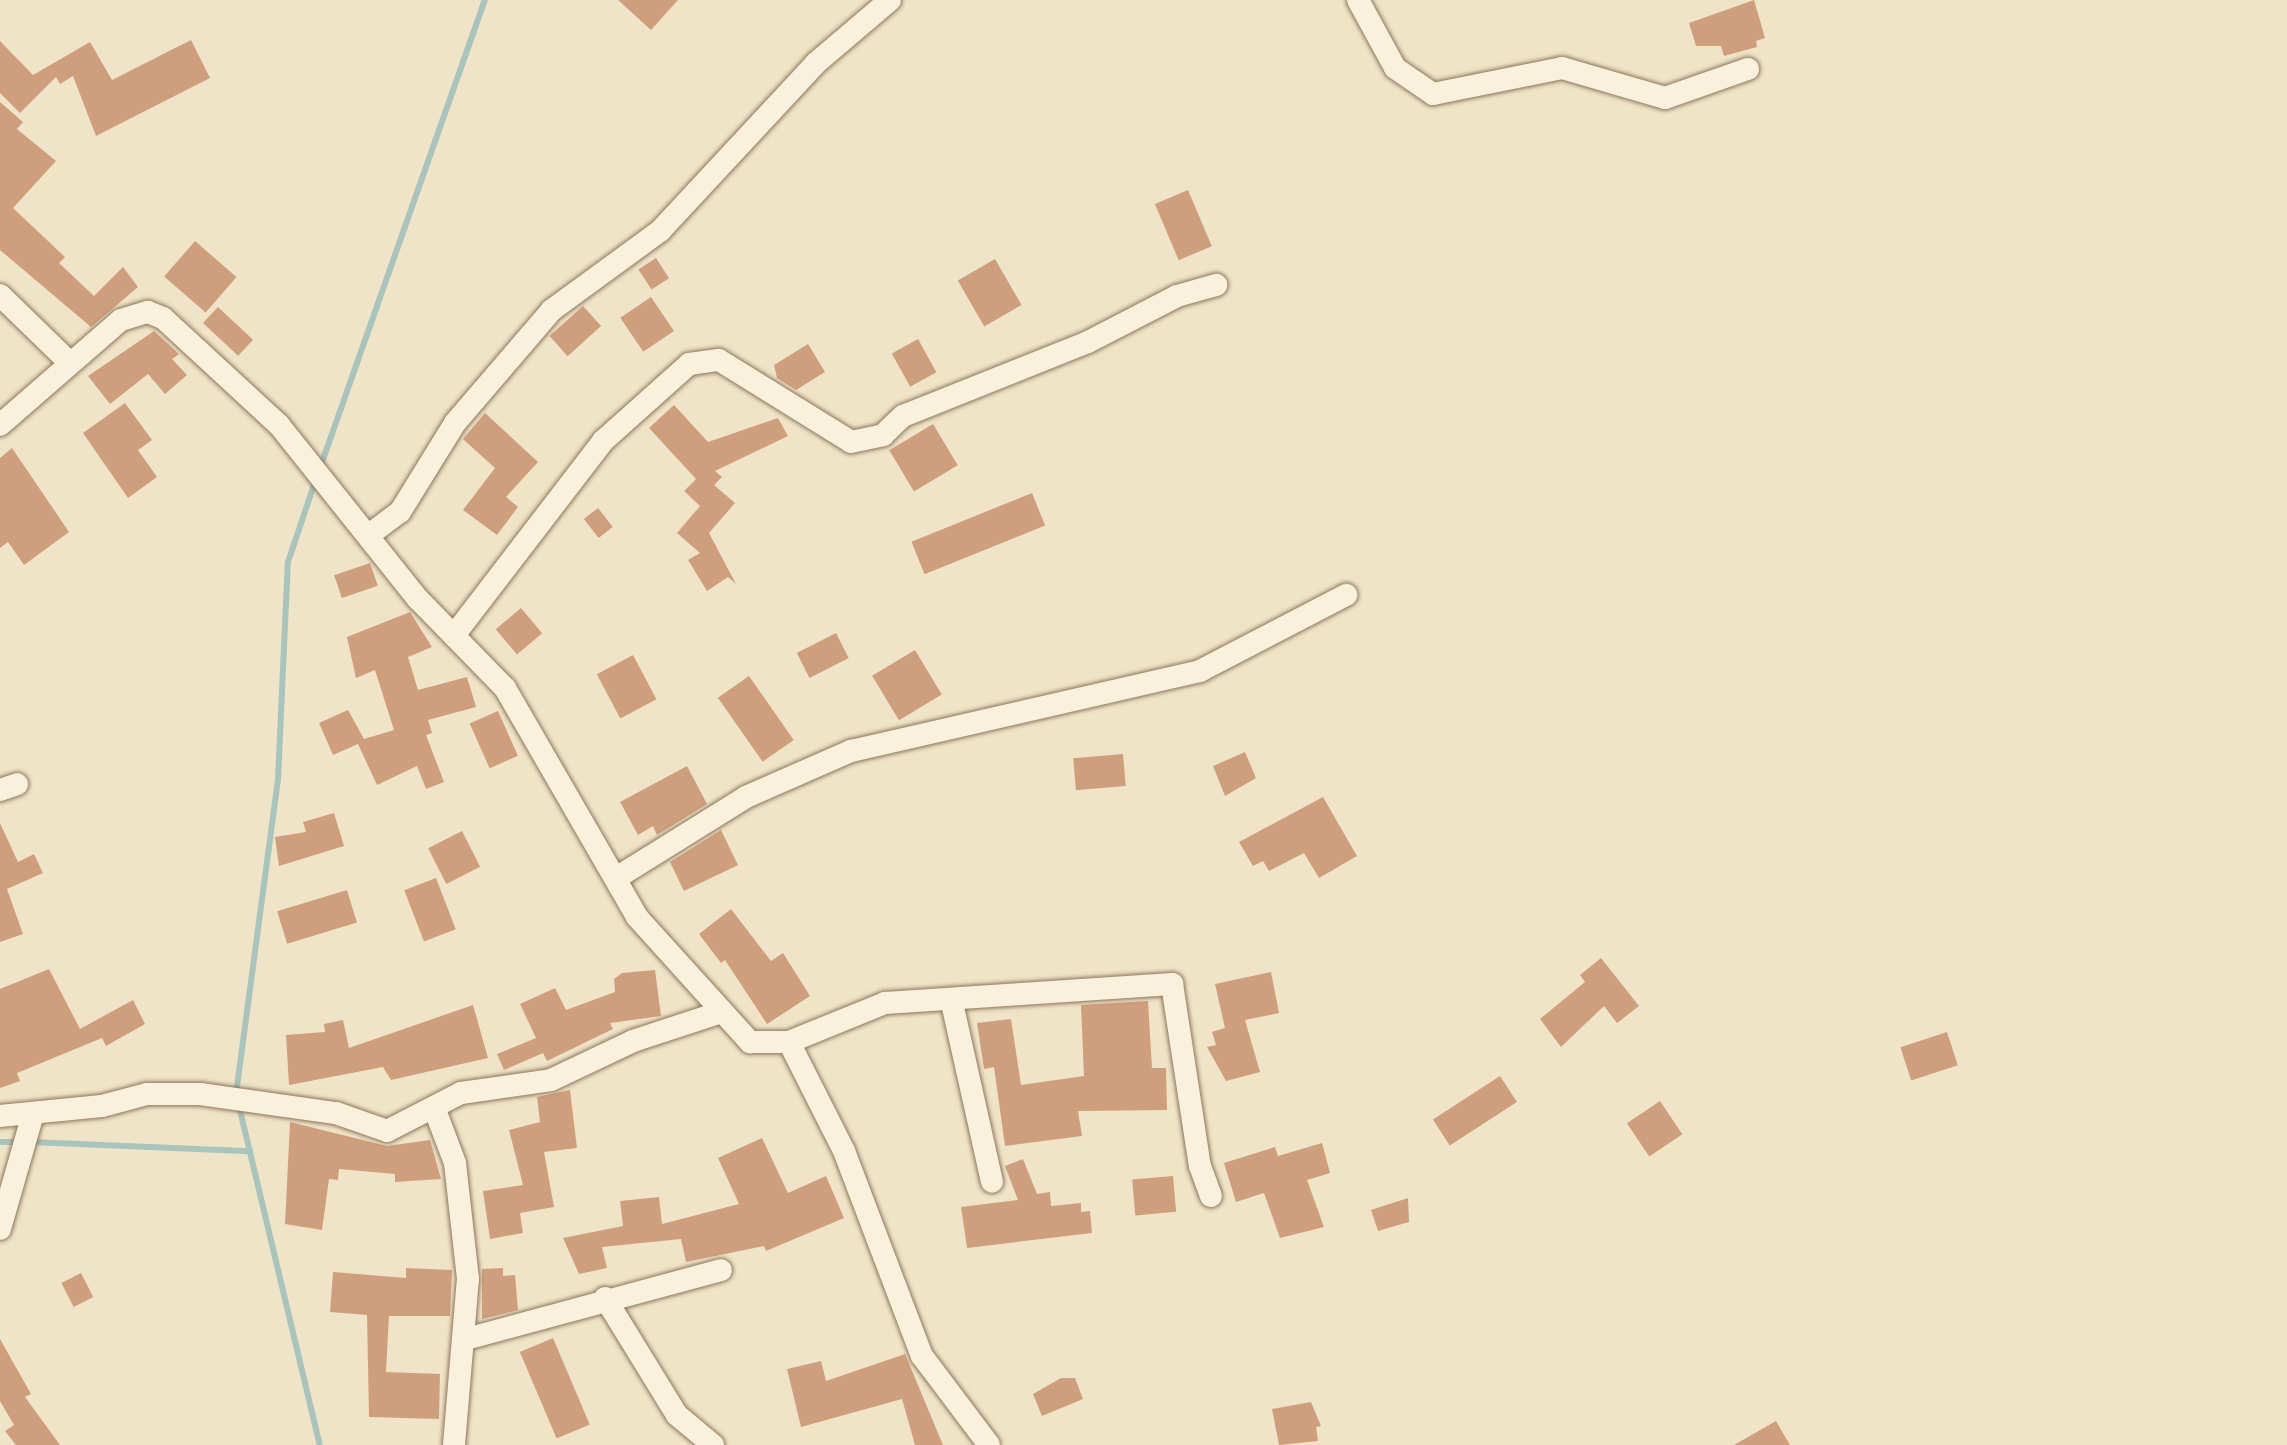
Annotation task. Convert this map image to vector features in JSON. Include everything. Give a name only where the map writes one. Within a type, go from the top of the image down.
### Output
[{"type":"street","points":[[369,535],[400,512],[455,424],[552,310],[660,231],[816,64],[890,0]]},
{"type":"street","points":[[1358,0],[1395,68],[1433,94],[1562,68],[1665,98],[1748,68]]},
{"type":"street","points":[[455,634],[603,441],[689,364],[718,360],[850,442],[883,434],[902,416],[1088,342],[1177,296],[1216,285]]},
{"type":"street","points":[[0,295],[69,362]]},
{"type":"street","points":[[0,425],[69,362],[134,314],[163,318],[279,425],[369,535],[505,688],[637,917],[750,1042],[789,1042],[885,1002],[952,1002],[1172,984],[1200,1166],[1211,1196]]},
{"type":"street","points":[[616,878],[746,797],[850,752],[1200,672],[1346,595]]},
{"type":"street","points":[[952,1002],[992,1182]]},
{"type":"street","points":[[0,1116],[146,1094],[200,1094],[336,1112],[387,1132],[486,1085],[551,1080],[633,1041],[721,1012]]},
{"type":"street","points":[[789,1042],[844,1151],[922,1356],[989,1445]]},
{"type":"street","points":[[435,1110],[455,1163],[468,1278],[466,1340],[454,1445]]},
{"type":"street","points":[[0,1230],[33,1114]]},
{"type":"street","points":[[466,1340],[605,1298],[721,1270]]},
{"type":"street","points":[[605,1298],[677,1415],[713,1445]]},
{"type":"building","points":[[618,0],[678,0],[651,30]]},
{"type":"building","points":[[1754,0],[1765,38],[1756,41],[1757,47],[1724,56],[1721,46],[1696,46],[1689,23]]},
{"type":"building","points":[[191,40],[210,78],[96,136],[73,76],[60,84],[56,77],[20,113],[0,93],[0,41],[33,75],[90,42],[112,80]]},
{"type":"building","points":[[0,102],[23,122],[17,129],[56,161],[13,208],[65,257],[59,263],[94,296],[123,267],[138,287],[91,327],[0,250]]},
{"type":"building","points":[[1188,190],[1212,246],[1179,260],[1155,204]]},
{"type":"building","points":[[195,241],[237,277],[206,313],[164,276]]},
{"type":"building","points":[[656,258],[669,278],[651,290],[638,269]]},
{"type":"building","points":[[995,259],[1022,305],[984,326],[958,280]]},
{"type":"building","points":[[651,297],[674,331],[643,352],[620,318]]},
{"type":"building","points":[[583,306],[601,326],[568,356],[550,336]]},
{"type":"building","points":[[218,307],[253,340],[238,356],[203,323]]},
{"type":"building","points":[[154,331],[179,354],[172,359],[187,375],[165,394],[148,374],[110,404],[88,376]]},
{"type":"building","points":[[918,339],[936,372],[910,387],[892,354]]},
{"type":"building","points":[[808,344],[825,372],[796,390],[777,378],[774,365]]},
{"type":"building","points":[[125,403],[152,440],[138,450],[157,477],[128,498],[83,433]]},
{"type":"building","points":[[674,405],[708,442],[778,418],[788,436],[715,471],[722,477],[714,485],[735,503],[709,533],[736,584],[728,577],[707,591],[688,560],[700,553],[677,533],[700,506],[684,491],[696,479],[649,428]]},
{"type":"building","points":[[485,413],[538,462],[506,497],[518,507],[497,535],[463,510],[495,468],[463,439]]},
{"type":"building","points":[[933,424],[958,465],[914,491],[889,450]]},
{"type":"building","points":[[12,448],[69,532],[24,565],[8,542],[0,548],[0,458]]},
{"type":"building","points":[[1032,493],[1045,525],[925,574],[911,542]]},
{"type":"building","points":[[598,508],[613,527],[599,538],[584,519]]},
{"type":"building","points":[[370,563],[378,586],[342,598],[334,575]]},
{"type":"building","points":[[521,608],[542,633],[517,654],[496,629]]},
{"type":"building","points":[[410,612],[432,647],[408,657],[418,690],[467,677],[476,707],[428,720],[432,733],[426,735],[444,782],[426,789],[417,766],[377,785],[358,744],[333,755],[319,723],[348,710],[364,739],[394,730],[375,670],[356,678],[347,637]]},
{"type":"building","points":[[836,633],[849,658],[810,678],[797,653]]},
{"type":"building","points":[[915,650],[942,695],[899,720],[872,676]]},
{"type":"building","points":[[633,655],[656,699],[620,718],[597,674]]},
{"type":"building","points":[[749,676],[794,740],[763,762],[718,698]]},
{"type":"building","points":[[498,711],[518,756],[490,768],[470,724]]},
{"type":"building","points":[[1245,752],[1256,778],[1225,796],[1213,766]]},
{"type":"building","points":[[1123,754],[1126,786],[1076,790],[1073,758]]},
{"type":"building","points":[[687,766],[707,804],[657,835],[653,826],[638,835],[620,802]]},
{"type":"building","points":[[1323,797],[1357,856],[1319,878],[1304,853],[1269,871],[1263,861],[1253,866],[1239,842]]},
{"type":"building","points":[[334,813],[344,846],[279,866],[275,837],[306,832],[303,822]]},
{"type":"building","points":[[0,823],[18,862],[34,854],[43,873],[7,889],[23,934],[0,942]]},
{"type":"building","points":[[721,830],[738,865],[684,891],[670,862]]},
{"type":"building","points":[[462,831],[480,867],[446,884],[428,848]]},
{"type":"building","points":[[436,878],[456,929],[424,942],[404,890]]},
{"type":"building","points":[[347,890],[357,923],[287,944],[277,911]]},
{"type":"building","points":[[731,909],[771,961],[783,953],[810,996],[767,1024],[725,960],[721,963],[699,934]]},
{"type":"building","points":[[1601,958],[1639,1006],[1617,1023],[1604,1006],[1561,1047],[1540,1019],[1585,982],[1580,975]]},
{"type":"building","points":[[49,969],[80,1029],[133,1000],[145,1024],[106,1046],[102,1038],[17,1073],[20,1081],[0,1088],[0,989]]},
{"type":"building","points":[[655,970],[661,1016],[610,1023],[613,1029],[547,1061],[543,1053],[504,1070],[497,1054],[536,1038],[520,1004],[555,988],[566,1010],[615,992],[614,979],[622,973]]},
{"type":"building","points":[[1271,972],[1279,1013],[1245,1020],[1260,1072],[1226,1081],[1207,1047],[1216,1045],[1212,1032],[1225,1028],[1215,984]]},
{"type":"building","points":[[1148,1001],[1152,1068],[1166,1068],[1167,1110],[1078,1111],[1082,1136],[1005,1146],[994,1067],[984,1069],[977,1023],[1011,1019],[1021,1085],[1084,1076],[1081,1005]]},
{"type":"building","points":[[473,1005],[488,1058],[391,1080],[383,1067],[289,1085],[286,1035],[325,1032],[324,1024],[343,1020],[349,1048]]},
{"type":"building","points":[[1947,1032],[1958,1065],[1911,1080],[1900,1047]]},
{"type":"building","points":[[1500,1076],[1517,1102],[1450,1146],[1433,1120]]},
{"type":"building","points":[[570,1090],[577,1148],[544,1152],[554,1207],[520,1213],[523,1233],[490,1239],[483,1191],[523,1185],[509,1130],[540,1122],[537,1097]]},
{"type":"building","points":[[1660,1101],[1682,1134],[1649,1157],[1627,1123]]},
{"type":"building","points":[[290,1122],[387,1146],[430,1140],[441,1179],[395,1182],[395,1174],[339,1169],[338,1180],[329,1179],[322,1230],[285,1224]]},
{"type":"building","points":[[762,1138],[788,1193],[826,1176],[844,1218],[766,1251],[764,1246],[686,1262],[681,1239],[602,1247],[607,1268],[579,1274],[563,1238],[623,1226],[620,1201],[659,1197],[662,1224],[739,1204],[718,1158]]},
{"type":"building","points":[[1322,1143],[1330,1173],[1307,1180],[1324,1227],[1280,1238],[1264,1193],[1236,1202],[1224,1163],[1275,1147],[1278,1156]]},
{"type":"building","points":[[1023,1159],[1037,1194],[1050,1192],[1051,1206],[1081,1203],[1081,1212],[1090,1211],[1092,1233],[967,1248],[961,1207],[1018,1200],[1005,1166]]},
{"type":"building","points":[[1173,1176],[1176,1212],[1135,1215],[1132,1180]]},
{"type":"building","points":[[1408,1198],[1409,1222],[1378,1231],[1371,1210]]},
{"type":"building","points":[[406,1268],[452,1270],[450,1316],[389,1316],[386,1372],[440,1374],[439,1419],[369,1417],[367,1315],[330,1312],[333,1272],[406,1278]]},
{"type":"building","points":[[503,1268],[503,1276],[515,1275],[518,1310],[482,1319],[482,1269]]},
{"type":"building","points":[[81,1273],[93,1297],[74,1307],[61,1283]]},
{"type":"building","points":[[553,1338],[590,1425],[557,1439],[520,1352]]},
{"type":"building","points":[[0,1339],[31,1394],[25,1397],[60,1445],[16,1445],[5,1431],[14,1425],[0,1401]]},
{"type":"building","points":[[905,1354],[943,1445],[915,1445],[902,1399],[801,1427],[787,1369],[821,1361],[826,1381]]},
{"type":"building","points":[[1061,1378],[1075,1378],[1083,1399],[1042,1416],[1033,1394]]},
{"type":"building","points":[[1311,1402],[1321,1426],[1316,1427],[1318,1441],[1279,1445],[1272,1409]]},
{"type":"building","points":[[1776,1421],[1790,1445],[1734,1445]]},
{"type":"waterway","points":[[320,468],[485,0]]},
{"type":"waterway","points":[[236,1094],[278,779],[288,562],[316,479]]},
{"type":"waterway","points":[[239,1106],[320,1445]]},
{"type":"waterway","points":[[0,1142],[19,1142]]},
{"type":"waterway","points":[[31,1142],[250,1151]]}]
